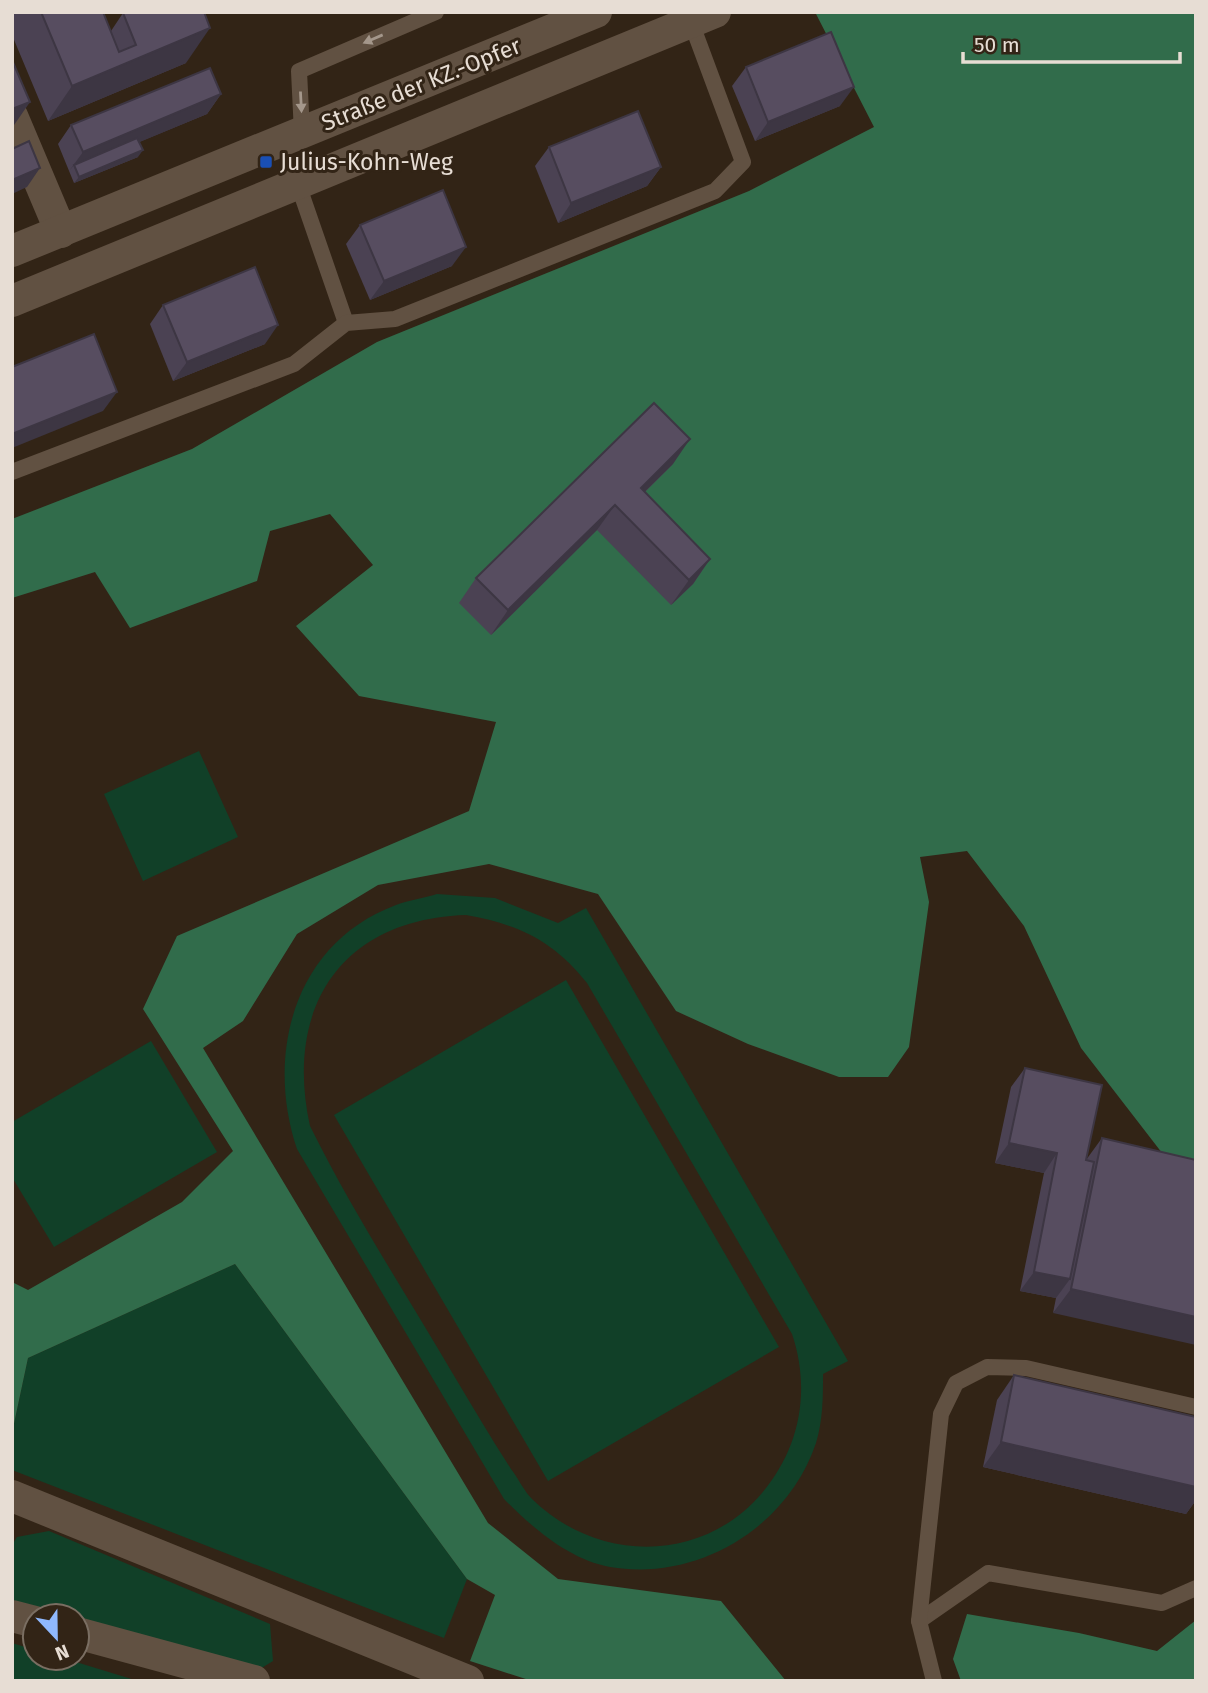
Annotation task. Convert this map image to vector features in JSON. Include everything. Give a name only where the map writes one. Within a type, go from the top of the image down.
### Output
[{"type":"street","name":"Straße der KZ.-Opfer","points":[[12,251],[596,12]]},
{"type":"street","points":[[12,301],[703,17]]},
{"type":"street","points":[[12,116],[61,232]]},
{"type":"street","points":[[12,1496],[468,1681]]},
{"type":"street","points":[[91,1637],[254,1681]]},
{"type":"lane","points":[[302,133],[299,71],[436,12]]},
{"type":"lane","points":[[12,472],[294,364],[346,323],[395,319],[715,191],[743,162],[703,17]]},
{"type":"lane","points":[[298,184],[346,323]]},
{"type":"lane","points":[[934,1681],[919,1621],[941,1414],[956,1383],[987,1367],[1026,1368],[1196,1407]]},
{"type":"lane","points":[[919,1621],[988,1573],[1162,1603],[1196,1588]]},
{"type":"green space","points":[[815,12],[1196,12],[1196,1170],[1169,1162],[1081,1048],[1024,926],[967,851],[920,857],[929,902],[909,1047],[888,1077],[839,1077],[748,1044],[676,1011],[598,894],[489,864],[378,885],[297,934],[243,1021],[203,1048],[488,1523],[558,1579],[721,1601],[786,1681],[532,1681],[470,1661],[495,1595],[467,1579],[235,1264],[28,1358],[12,1433],[12,1282],[28,1290],[182,1202],[233,1151],[143,1009],[177,936],[469,811],[496,722],[359,696],[296,626],[373,565],[330,514],[270,531],[257,581],[130,628],[95,572],[12,598],[12,519],[192,449],[377,342],[749,191],[874,127]]},
{"type":"green space","points":[[199,751],[238,837],[143,881],[104,794]]},
{"type":"green space","points":[[437,894],[495,898],[558,923],[586,908],[848,1361],[823,1374],[823,1400],[816,1443],[803,1473],[784,1500],[762,1523],[735,1542],[706,1557],[675,1566],[643,1569],[610,1567],[595,1563],[552,1541],[504,1499],[297,1149],[288,1113],[285,1076],[287,1040],[296,1006],[311,974],[333,946],[361,922],[396,905]],"holes":[[[466,915],[518,929],[548,945],[587,983],[792,1334],[801,1376],[801,1397],[793,1438],[775,1476],[762,1493],[738,1516],[710,1533],[680,1543],[649,1547],[618,1544],[587,1535],[558,1520],[532,1499],[489,1434],[379,1251],[310,1126],[304,1083],[306,1044],[315,1008],[331,978],[355,952],[385,933],[422,920]]]},
{"type":"green space","points":[[566,980],[779,1347],[548,1481],[334,1115]]},
{"type":"green space","points":[[151,1041],[217,1152],[54,1247],[12,1177],[12,1122]]},
{"type":"green space","points":[[235,1264],[467,1579],[444,1638],[12,1470],[12,1433],[28,1358]]},
{"type":"green space","points":[[49,1531],[270,1624],[273,1661],[255,1672],[91,1627],[91,1602],[21,1602],[21,1607],[12,1605],[12,1545],[17,1537]]},
{"type":"green space","points":[[967,1614],[1079,1633],[1157,1651],[1196,1620],[1196,1681],[961,1681],[953,1659]]},
{"type":"green space","points":[[12,1643],[21,1646],[21,1672],[91,1672],[91,1667],[138,1681],[12,1681]]},
{"type":"building","points":[[41,12],[103,12],[119,52],[136,45],[123,13],[125,12],[204,12],[210,28],[72,86]]},
{"type":"building","points":[[831,32],[854,87],[768,122],[746,67]]},
{"type":"building","points":[[12,60],[30,102],[12,109]]},
{"type":"building","points":[[210,68],[221,94],[83,152],[71,125]]},
{"type":"building","points":[[638,111],[661,167],[571,203],[549,147]]},
{"type":"building","points":[[137,138],[143,150],[79,177],[74,165]]},
{"type":"building","points":[[29,141],[40,168],[12,180],[12,149]]},
{"type":"building","points":[[443,190],[466,247],[384,281],[360,225]]},
{"type":"building","points":[[255,267],[278,325],[187,362],[163,305]]},
{"type":"building","points":[[94,334],[117,392],[12,434],[12,367]]},
{"type":"building","points":[[654,403],[690,439],[641,488],[710,559],[689,580],[615,505],[508,610],[476,578]]},
{"type":"building","points":[[1025,1068],[1102,1085],[1086,1160],[1094,1162],[1070,1279],[1034,1272],[1057,1153],[1009,1143]]},
{"type":"building","points":[[1102,1138],[1196,1160],[1196,1317],[1071,1289]]},
{"type":"building","points":[[1014,1375],[1196,1417],[1196,1487],[1001,1442]]},
{"type":"place","name":"Julius-Kohn-Weg","points":[[266,162]]}]
